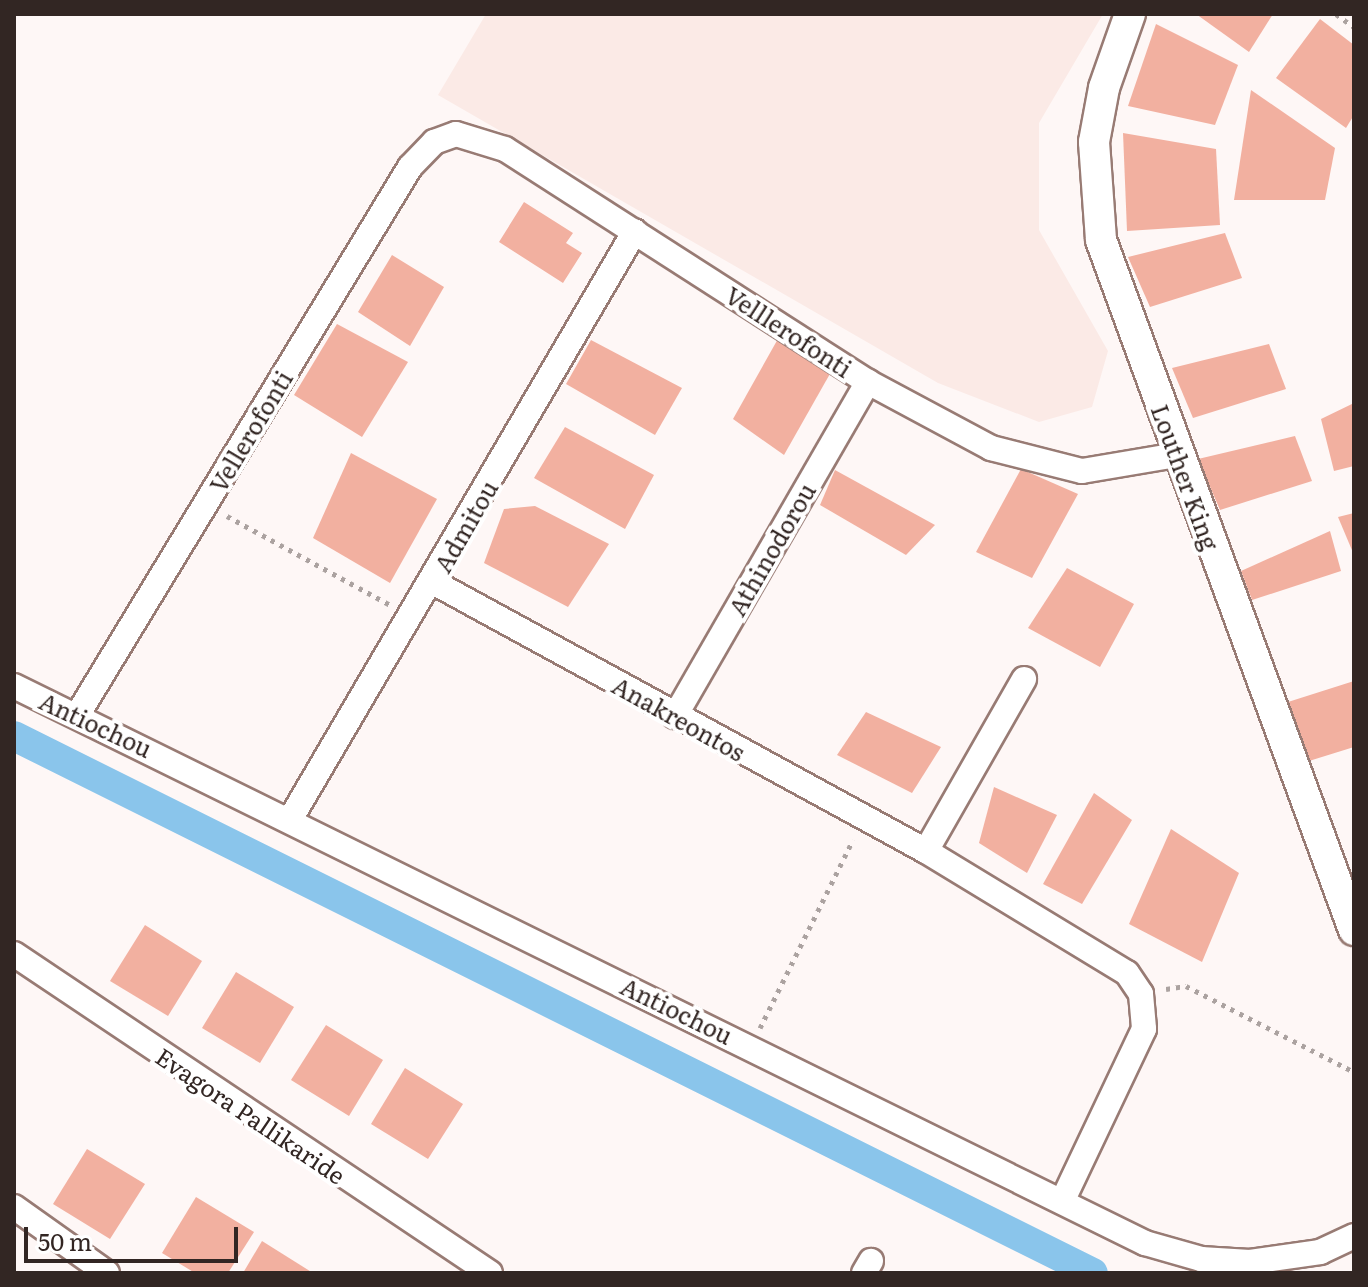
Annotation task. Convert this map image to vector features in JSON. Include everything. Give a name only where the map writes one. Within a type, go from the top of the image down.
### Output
[{"type":"street","name":"Louther King","points":[[1130,14],[1099,109],[1094,197],[1101,240],[1177,455],[1348,899],[1354,930]]},
{"type":"street","name":"Velllerofonti","points":[[424,150],[456,134],[478,136],[635,231],[868,382],[991,448],[1044,467],[1101,470],[1177,455]]},
{"type":"street","name":"Vellerofonti","points":[[78,714],[424,150]]},
{"type":"street","name":"Admitou","points":[[291,818],[433,582],[635,231]]},
{"type":"street","name":"Athinodorou","points":[[675,716],[868,382]]},
{"type":"street","name":"Anakreontos","points":[[433,582],[926,851],[1116,964],[1141,994]]},
{"type":"street","points":[[926,851],[1024,679]]},
{"type":"street","name":"Antiochou","points":[[14,686],[291,818],[1158,1248],[1218,1261],[1285,1260],[1354,1236]]},
{"type":"street","name":"Evagora Pallikaride","points":[[14,954],[490,1273]]},
{"type":"street","points":[[1062,1202],[1139,1043],[1141,994]]},
{"type":"street","points":[[14,1207],[107,1273]]},
{"type":"path","points":[[1336,14],[1354,27]]},
{"type":"path","points":[[206,504],[412,617]]},
{"type":"path","points":[[751,1047],[864,818]]},
{"type":"path","points":[[1141,994],[1186,986],[1354,1072]]},
{"type":"shaded area","points":[[486,14],[1103,14],[1039,123],[1039,230],[1108,351],[1092,407],[1039,422],[938,383],[438,95]]},
{"type":"building","points":[[1196,14],[1273,14],[1249,52]]},
{"type":"building","points":[[1320,19],[1354,45],[1354,115],[1346,128],[1276,78]]},
{"type":"building","points":[[1156,24],[1238,65],[1215,125],[1128,106]]},
{"type":"building","points":[[1251,90],[1335,148],[1325,200],[1234,200]]},
{"type":"building","points":[[1123,133],[1216,149],[1220,225],[1127,231]]},
{"type":"building","points":[[524,202],[573,233],[566,243],[582,253],[563,283],[499,242]]},
{"type":"building","points":[[1225,233],[1242,278],[1150,307],[1128,257]]},
{"type":"building","points":[[392,255],[444,287],[410,346],[358,312]]},
{"type":"building","points":[[337,324],[408,362],[362,437],[294,395]]},
{"type":"building","points":[[779,337],[831,372],[784,455],[733,419]]},
{"type":"building","points":[[591,340],[682,388],[655,435],[566,384]]},
{"type":"building","points":[[1269,344],[1286,389],[1193,418],[1172,368]]},
{"type":"building","points":[[1354,403],[1354,466],[1334,471],[1321,419]]},
{"type":"building","points":[[565,427],[654,475],[625,529],[534,478]]},
{"type":"building","points":[[1295,436],[1312,481],[1220,510],[1198,459]]},
{"type":"building","points":[[351,453],[437,499],[390,583],[313,538]]},
{"type":"building","points":[[1021,469],[1078,494],[1032,578],[976,552]]},
{"type":"building","points":[[835,470],[935,525],[906,555],[820,505]]},
{"type":"building","points":[[535,506],[609,544],[568,607],[484,563],[504,509]]},
{"type":"building","points":[[1354,513],[1354,555],[1338,517]]},
{"type":"building","points":[[1330,531],[1341,571],[1252,600],[1241,571]]},
{"type":"building","points":[[1067,568],[1134,604],[1100,667],[1028,628]]},
{"type":"building","points":[[1354,681],[1354,747],[1309,761],[1288,702]]},
{"type":"building","points":[[866,712],[941,747],[912,793],[837,755]]},
{"type":"building","points":[[994,787],[1057,815],[1027,873],[979,843]]},
{"type":"building","points":[[1094,793],[1132,820],[1082,904],[1043,884]]},
{"type":"building","points":[[1171,829],[1239,873],[1202,962],[1129,924]]},
{"type":"building","points":[[145,925],[202,961],[168,1016],[110,981]]},
{"type":"building","points":[[236,972],[294,1007],[260,1063],[202,1028]]},
{"type":"building","points":[[326,1025],[383,1060],[349,1116],[291,1080]]},
{"type":"building","points":[[405,1068],[463,1104],[428,1159],[371,1124]]},
{"type":"building","points":[[87,1149],[145,1184],[110,1239],[53,1204]]},
{"type":"building","points":[[196,1197],[254,1232],[228,1273],[195,1273],[162,1253]]},
{"type":"building","points":[[262,1241],[313,1273],[243,1273]]},
{"type":"waterway","points":[[14,736],[1093,1273]]}]
